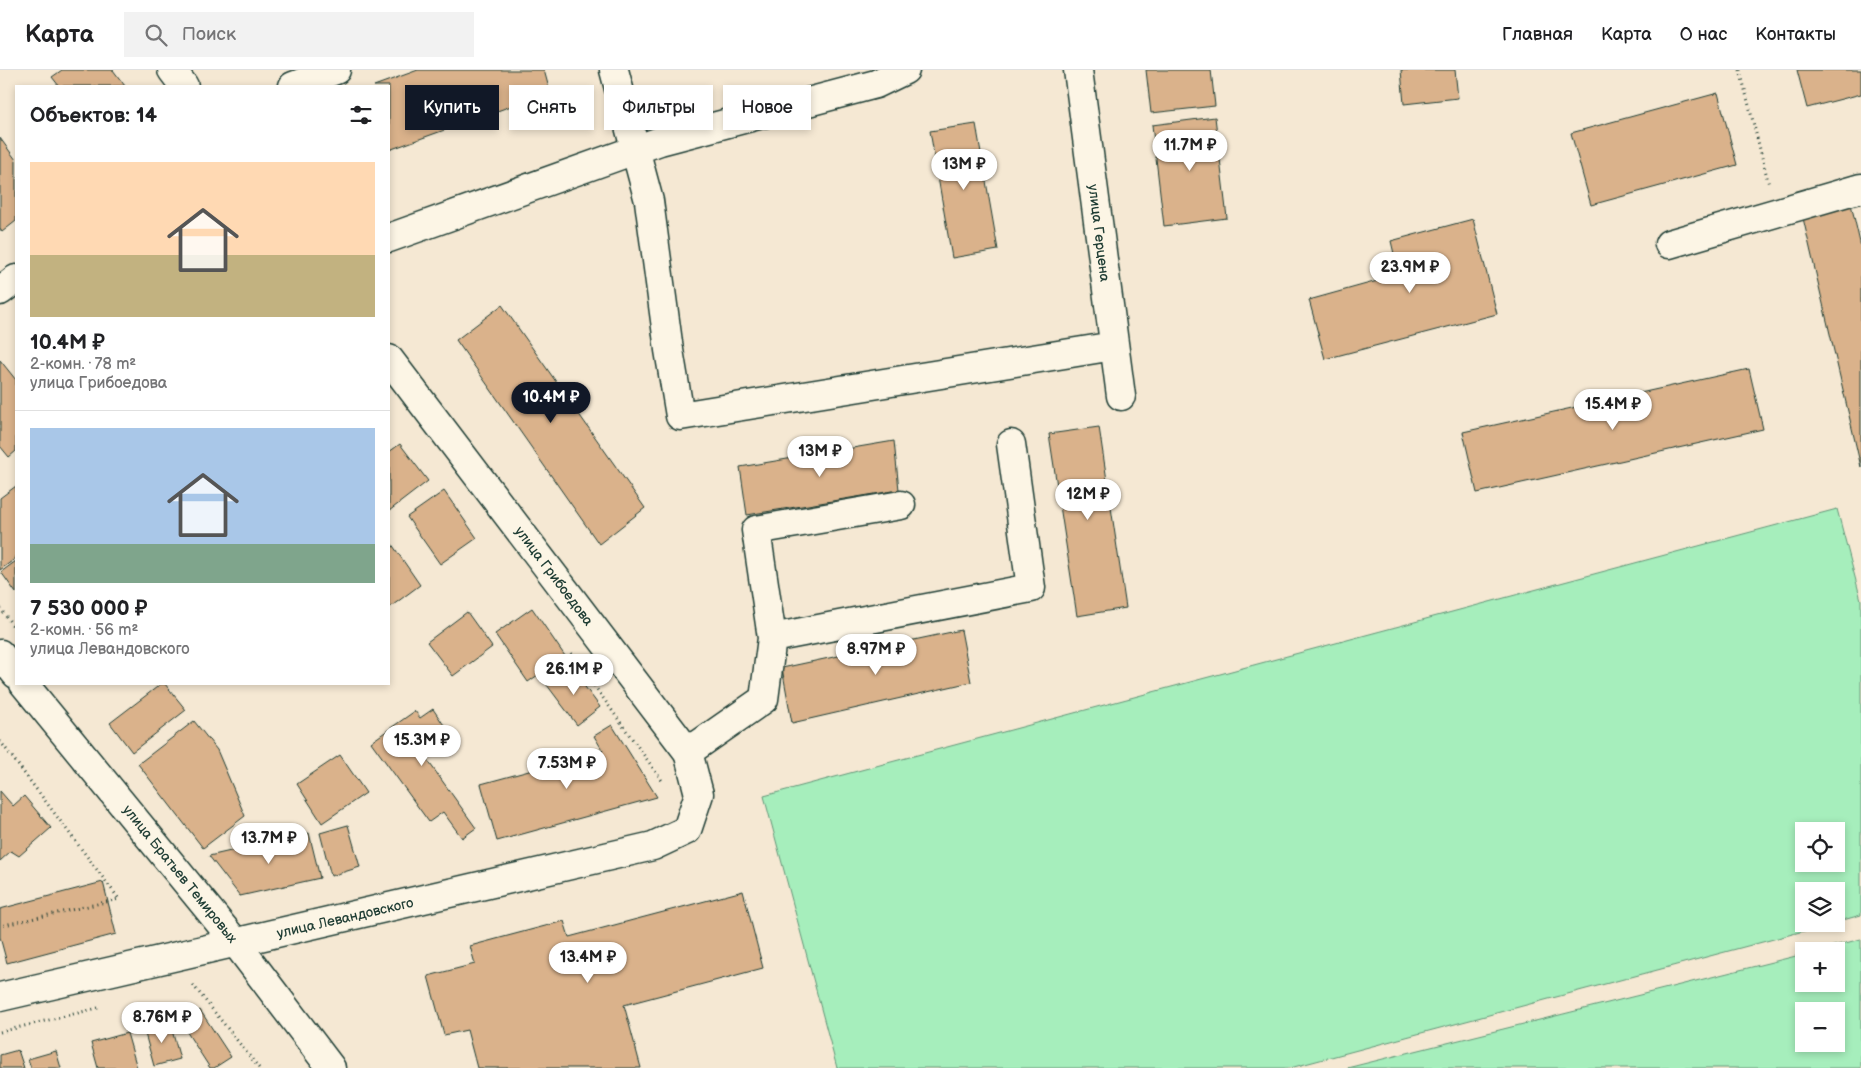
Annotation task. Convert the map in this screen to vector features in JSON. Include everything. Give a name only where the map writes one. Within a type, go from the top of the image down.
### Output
[{"type":"street","points":[[172,70],[183,85]]},
{"type":"street","points":[[296,85],[336,70]]},
{"type":"street","points":[[614,70],[649,201],[680,416],[1114,346]]},
{"type":"street","points":[[390,238],[660,141],[876,84],[905,70]]},
{"type":"street","name":"улица Герцена","points":[[1078,70],[1121,396]]},
{"type":"street","points":[[1669,244],[1861,188]]},
{"type":"street","points":[[0,290],[15,280]]},
{"type":"street","name":"улица Грибоедова","points":[[390,360],[688,752],[699,794],[687,830]]},
{"type":"street","points":[[772,638],[1031,588],[1011,444]]},
{"type":"street","points":[[688,752],[764,698],[772,638],[756,530],[901,505]]},
{"type":"street","points":[[0,654],[15,673]]},
{"type":"street","name":"улица Братьев Темировых","points":[[25,685],[236,943],[331,1068]]},
{"type":"street","name":"улица Левандовского","points":[[0,996],[653,846],[687,830]]},
{"type":"path","points":[[1740,70],[1776,212]]},
{"type":"path","points":[[0,608],[15,629]]},
{"type":"path","points":[[0,741],[119,899],[0,926]]},
{"type":"path","points":[[185,987],[195,984],[259,1068]]},
{"type":"path","points":[[0,1032],[111,1005]]},
{"type":"green space","points":[[1837,509],[1861,600],[1861,915],[1845,919],[1845,882],[1795,882],[1795,932],[1800,932],[1290,1068],[837,1068],[764,796]]},
{"type":"green space","points":[[1861,939],[1861,1068],[1347,1068],[1795,956],[1795,992],[1845,992],[1845,943]]},
{"type":"building","points":[[62,70],[113,70],[124,85],[58,85],[52,77]]},
{"type":"building","points":[[418,70],[544,70],[548,85],[509,85],[509,107],[499,110],[499,85],[405,85],[405,130],[445,130],[390,150],[390,85],[377,85]]},
{"type":"building","points":[[1146,70],[1211,70],[1215,106],[1151,113]]},
{"type":"building","points":[[1401,70],[1455,70],[1458,98],[1404,104]]},
{"type":"building","points":[[1797,70],[1861,70],[1861,94],[1807,108]]},
{"type":"building","points":[[1718,93],[1737,165],[1591,205],[1571,133]]},
{"type":"building","points":[[1215,117],[1227,218],[1164,226],[1152,125]]},
{"type":"building","points":[[976,124],[998,250],[952,258],[930,131]]},
{"type":"building","points":[[0,138],[15,159],[15,222],[2,232],[0,229]]},
{"type":"building","points":[[1851,204],[1861,247],[1861,467],[1803,218]]},
{"type":"building","points":[[1473,219],[1497,314],[1325,359],[1309,300],[1399,275],[1391,241]]},
{"type":"building","points":[[502,305],[645,508],[599,544],[456,340]]},
{"type":"building","points":[[0,360],[15,379],[15,452],[9,457],[0,446]]},
{"type":"building","points":[[1749,369],[1763,429],[1477,493],[1463,432]]},
{"type":"building","points":[[1099,427],[1126,608],[1077,616],[1049,434]]},
{"type":"building","points":[[894,441],[899,490],[747,515],[740,467]]},
{"type":"building","points":[[400,444],[428,481],[390,510],[390,451]]},
{"type":"building","points":[[15,487],[15,559],[0,570],[0,498]]},
{"type":"building","points":[[444,491],[477,538],[440,564],[407,517]]},
{"type":"building","points":[[390,541],[420,585],[390,607]]},
{"type":"building","points":[[15,562],[15,592],[1,572]]},
{"type":"building","points":[[532,608],[565,656],[528,682],[495,634]]},
{"type":"building","points":[[467,612],[492,647],[453,676],[427,642]]},
{"type":"building","points":[[961,630],[971,682],[792,723],[782,668]]},
{"type":"building","points":[[571,668],[600,707],[577,725],[547,685]]},
{"type":"building","points":[[160,685],[166,685],[186,710],[132,752],[110,723]]},
{"type":"building","points":[[433,709],[450,734],[423,754],[476,828],[462,838],[443,812],[429,822],[371,742],[415,711],[420,718]]},
{"type":"building","points":[[194,721],[217,750],[245,816],[203,848],[138,764]]},
{"type":"building","points":[[612,725],[657,797],[497,841],[481,784],[603,751],[594,736]]},
{"type":"building","points":[[340,755],[366,793],[322,823],[297,784]]},
{"type":"building","points":[[0,791],[13,806],[24,796],[51,828],[19,856],[11,851],[0,861]]},
{"type":"building","points":[[348,825],[360,867],[331,876],[320,833]]},
{"type":"building","points":[[309,833],[320,878],[240,896],[209,856]]},
{"type":"building","points":[[103,882],[116,934],[7,963],[0,937],[0,909]]},
{"type":"building","points":[[743,891],[763,968],[624,1005],[641,1068],[477,1068],[467,1030],[444,1035],[428,976],[475,964],[470,946],[564,921],[569,937]]},
{"type":"building","points":[[200,1010],[231,1057],[214,1068],[210,1068],[181,1023]]},
{"type":"building","points":[[170,1023],[180,1059],[154,1066],[144,1030]]},
{"type":"building","points":[[127,1033],[137,1068],[98,1068],[91,1043]]},
{"type":"building","points":[[18,1050],[24,1068],[0,1068],[0,1055]]},
{"type":"building","points":[[56,1051],[61,1068],[31,1068],[28,1059]]}]
